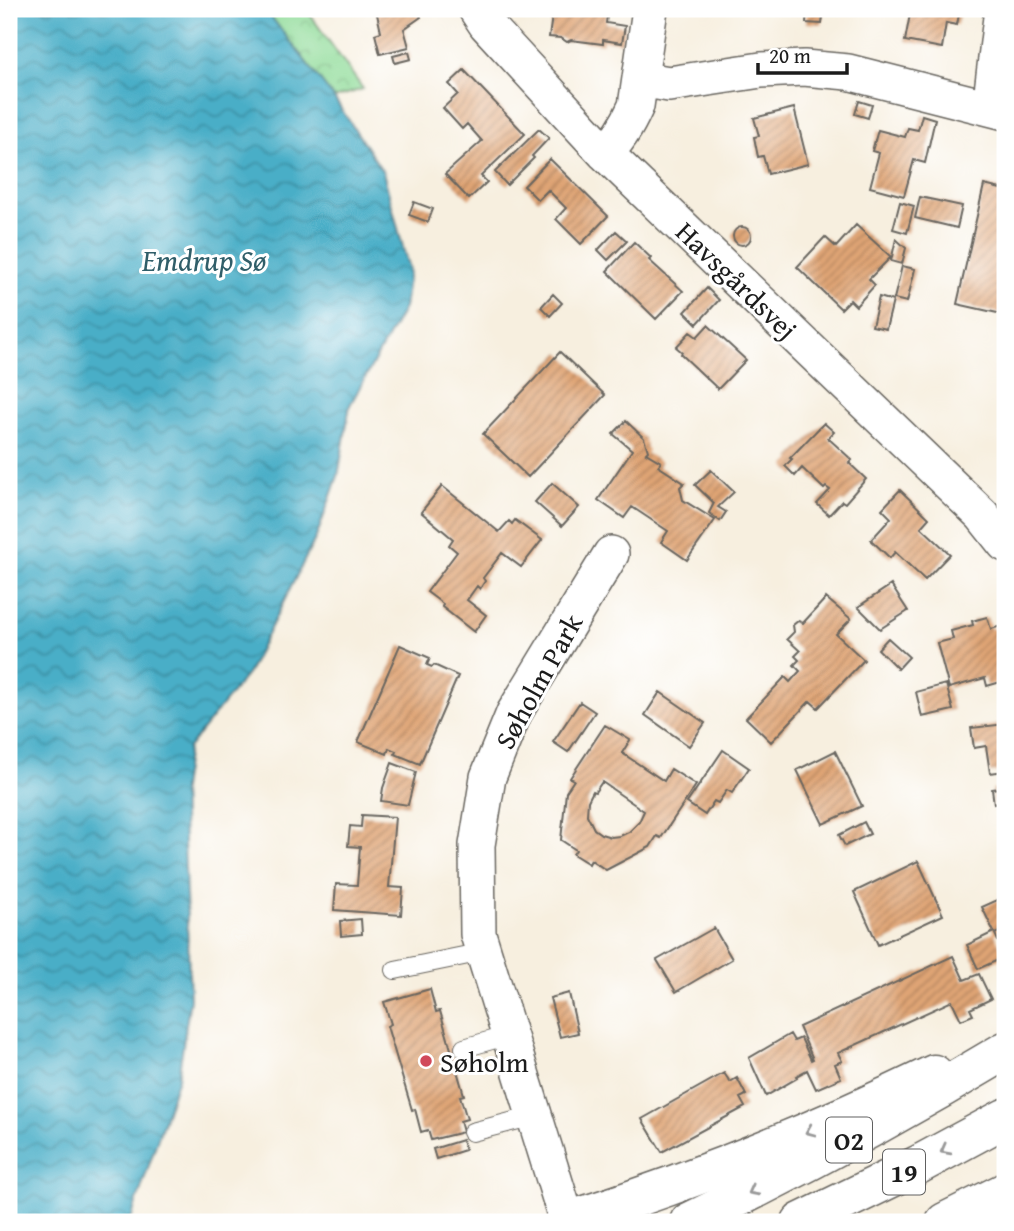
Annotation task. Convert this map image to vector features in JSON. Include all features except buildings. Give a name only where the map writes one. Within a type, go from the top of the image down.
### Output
[{"type":"main road","points":[[565,1222],[763,1152],[868,1106],[1005,1040]]},
{"type":"main road","name":"O2","points":[[689,1222],[880,1124],[1005,1051]]},
{"type":"main road","name":"19","points":[[801,1222],[1005,1118]]},
{"type":"main road","name":"19","points":[[945,1222],[1005,1192]]},
{"type":"street","name":"Havsgårdsvej","points":[[476,9],[486,24],[605,153],[982,515],[1005,544]]},
{"type":"street","points":[[605,153],[616,143],[636,106],[650,9]]},
{"type":"street","points":[[640,79],[668,84],[761,70],[804,68],[848,72],[998,110],[1002,9]]},
{"type":"street","name":"Søholm Park","points":[[565,1222],[478,934],[477,845],[488,777],[514,713],[611,554]]},
{"type":"lane","points":[[395,970],[484,952]]},
{"type":"lane","points":[[464,1048],[509,1035]]},
{"type":"lane","points":[[472,1132],[534,1116]]},
{"type":"green space","points":[[265,9],[306,9],[363,89],[334,98]]},
{"type":"water","name":"Emdrup Sø","points":[[9,9],[265,9],[334,98],[383,172],[409,270],[404,308],[350,405],[338,476],[317,535],[248,673],[188,748],[182,789],[190,999],[178,1078],[130,1222],[9,1222]]},
{"type":"place","name":"Søholm","points":[[426,1061]]}]
